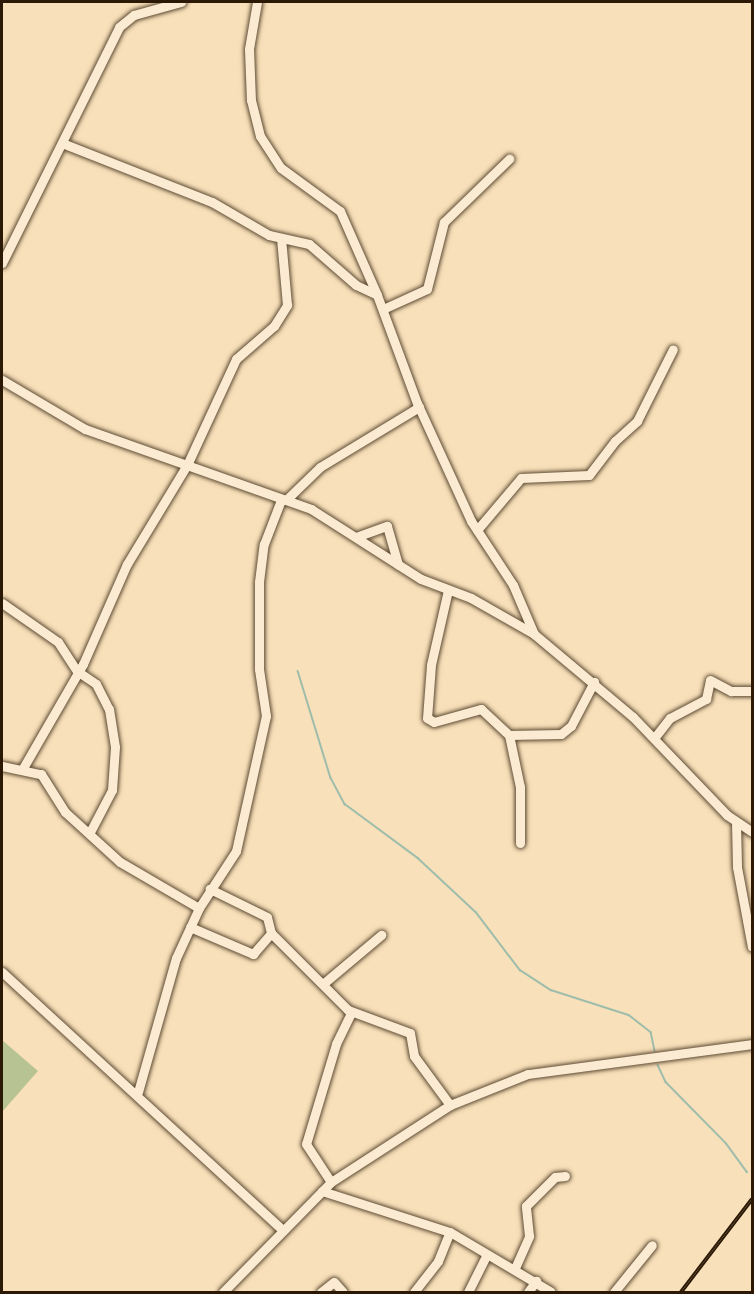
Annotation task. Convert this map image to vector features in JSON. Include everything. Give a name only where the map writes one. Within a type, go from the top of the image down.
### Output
[{"type":"street","points":[[2,263],[119,27],[134,15],[181,2]]},
{"type":"street","points":[[257,2],[249,48],[252,100],[260,136],[281,168],[340,212],[383,309],[419,407],[477,530],[513,585],[534,634]]},
{"type":"street","points":[[62,142],[212,202],[281,238],[309,244],[356,285],[376,295]]},
{"type":"street","points":[[383,309],[427,289],[444,222],[509,159]]},
{"type":"street","points":[[23,768],[77,671],[128,564],[187,465],[236,359],[274,326],[287,305],[281,238]]},
{"type":"street","points":[[477,530],[520,478],[588,476],[615,441],[638,421],[673,349]]},
{"type":"street","points":[[2,380],[85,429],[311,509],[398,564],[534,634],[594,682],[655,738],[736,822],[753,832]]},
{"type":"street","points":[[138,1092],[164,996],[190,927],[210,889],[236,851],[266,716],[259,669],[259,582],[264,544],[284,500],[296,485],[320,467],[419,407]]},
{"type":"street","points":[[356,537],[387,526],[398,564]]},
{"type":"street","points":[[448,590],[431,665],[427,718],[434,723],[482,709],[509,735],[520,787],[520,843]]},
{"type":"street","points":[[2,603],[48,632],[77,671],[98,686],[109,709],[115,747],[112,790],[90,832]]},
{"type":"street","points":[[655,738],[670,718],[706,699],[710,680],[732,691],[753,691]]},
{"type":"street","points":[[509,735],[561,734],[571,726],[594,682]]},
{"type":"street","points":[[2,766],[23,768],[41,774],[65,812],[90,832],[120,862],[199,908]]},
{"type":"street","points":[[736,822],[737,867],[753,947]]},
{"type":"street","points":[[210,889],[267,917],[271,933],[324,983],[348,1010],[351,1017],[336,1044],[306,1143],[331,1182]]},
{"type":"street","points":[[190,927],[253,954],[271,933]]},
{"type":"street","points":[[324,983],[381,935]]},
{"type":"street","points":[[2,972],[138,1092],[283,1230]]},
{"type":"street","points":[[348,1010],[410,1033],[414,1056],[450,1105]]},
{"type":"street","points":[[223,1293],[331,1182],[450,1105],[528,1074],[753,1044]]},
{"type":"street","points":[[515,1268],[529,1236],[526,1206],[555,1177],[565,1176]]},
{"type":"street","points":[[322,1191],[450,1232],[486,1256],[515,1268],[551,1293]]},
{"type":"street","points":[[414,1293],[438,1261],[450,1232]]},
{"type":"street","points":[[614,1293],[652,1245]]},
{"type":"street","points":[[468,1293],[486,1256]]},
{"type":"street","points":[[528,1293],[536,1281]]},
{"type":"street","points":[[321,1293],[334,1282],[343,1293]]},
{"type":"green space","points":[[2,1040],[38,1071],[2,1112]]},
{"type":"waterway","points":[[298,671],[331,778],[345,804],[418,858],[476,912],[520,970],[551,990],[629,1015],[651,1032],[655,1051]]},
{"type":"waterway","points":[[658,1065],[666,1082],[726,1143],[747,1172]]},
{"type":"railway","points":[[681,1292],[752,1199]]}]
